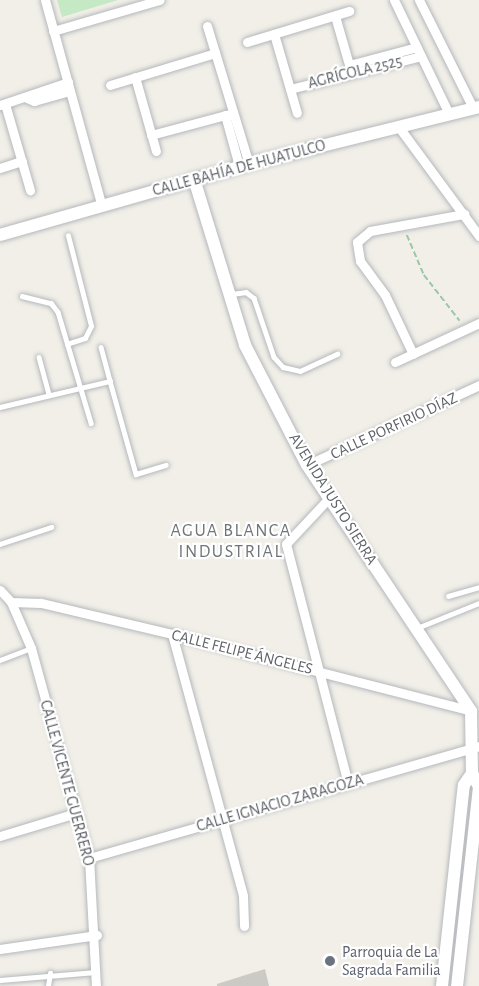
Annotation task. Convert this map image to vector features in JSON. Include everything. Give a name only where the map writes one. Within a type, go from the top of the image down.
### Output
[{"type":"street","points":[[45,0],[101,204]]},
{"type":"street","points":[[54,31],[160,0]]},
{"type":"street","points":[[394,0],[449,114]]},
{"type":"street","points":[[419,0],[476,107]]},
{"type":"street","points":[[247,42],[350,12]]},
{"type":"street","points":[[335,16],[350,69]]},
{"type":"street","points":[[207,26],[244,165]]},
{"type":"street","points":[[274,34],[297,114]]},
{"type":"street","points":[[110,85],[215,52]]},
{"type":"street","name":"AGRÍCOLA 2525","points":[[290,89],[350,69],[419,52]]},
{"type":"street","points":[[135,77],[156,151]]},
{"type":"street","points":[[30,190],[3,104],[69,87]]},
{"type":"street","name":"CALLE BAHÍA DE HUATULCO","points":[[0,236],[101,204],[244,165],[476,107]]},
{"type":"street","points":[[151,135],[229,114]]},
{"type":"street","points":[[398,126],[479,236]]},
{"type":"street","points":[[0,168],[22,161]]},
{"type":"street","name":"AVENIDA JUSTO SIERRA","points":[[194,179],[244,345],[308,465],[471,711]]},
{"type":"street","points":[[412,354],[385,295],[356,250],[362,235],[464,214]]},
{"type":"street","points":[[396,362],[479,323]]},
{"type":"street","name":"CALLE PORFIRIO DÍAZ","points":[[308,465],[479,385]]},
{"type":"street","points":[[329,498],[286,544],[348,784]]},
{"type":"street","name":"CALLE VICENTE GUERRERO","points":[[0,590],[11,602],[31,648],[89,858],[97,935],[96,986]]},
{"type":"street","name":"CALLE FELIPE ÁNGELES","points":[[11,602],[41,603],[172,634],[471,711]]},
{"type":"street","points":[[172,634],[243,896],[244,926]]},
{"type":"street","points":[[442,986],[464,785],[472,773],[475,747],[471,711]]},
{"type":"street","name":"CALLE IGNACIO ZARAGOZA","points":[[89,858],[475,747]]},
{"type":"street","points":[[458,986],[479,787],[472,773]]},
{"type":"street","points":[[0,836],[76,813]]},
{"type":"street","points":[[449,927],[463,928]]},
{"type":"street","points":[[0,949],[97,935]]},
{"type":"lane","points":[[67,344],[85,338],[91,326],[68,236]]},
{"type":"lane","points":[[229,296],[246,292],[254,298],[274,357],[283,367],[300,371],[337,354]]},
{"type":"lane","points":[[22,296],[51,303],[67,344],[91,423]]},
{"type":"lane","points":[[101,347],[136,474],[166,465]]},
{"type":"lane","points":[[39,357],[49,395]]},
{"type":"lane","points":[[0,407],[110,381]]},
{"type":"lane","points":[[0,544],[51,527]]},
{"type":"lane","points":[[448,596],[479,587]]},
{"type":"lane","points":[[417,628],[479,603]]},
{"type":"lane","points":[[0,660],[31,648]]},
{"type":"lane","points":[[0,980],[50,973],[96,972]]},
{"type":"lane","points":[[48,986],[50,973]]},
{"type":"path","points":[[403,225],[424,275],[466,330]]},
{"type":"green space","points":[[57,0],[118,0],[62,17]]},
{"type":"building","points":[[265,969],[269,986],[217,986],[217,984]]},
{"type":"place","name":"Parroquia de La Sagrada Familia","points":[[330,961]]},
{"type":"district","name":"AGUA BLANCA INDUSTRIAL","points":[[231,542]]}]
